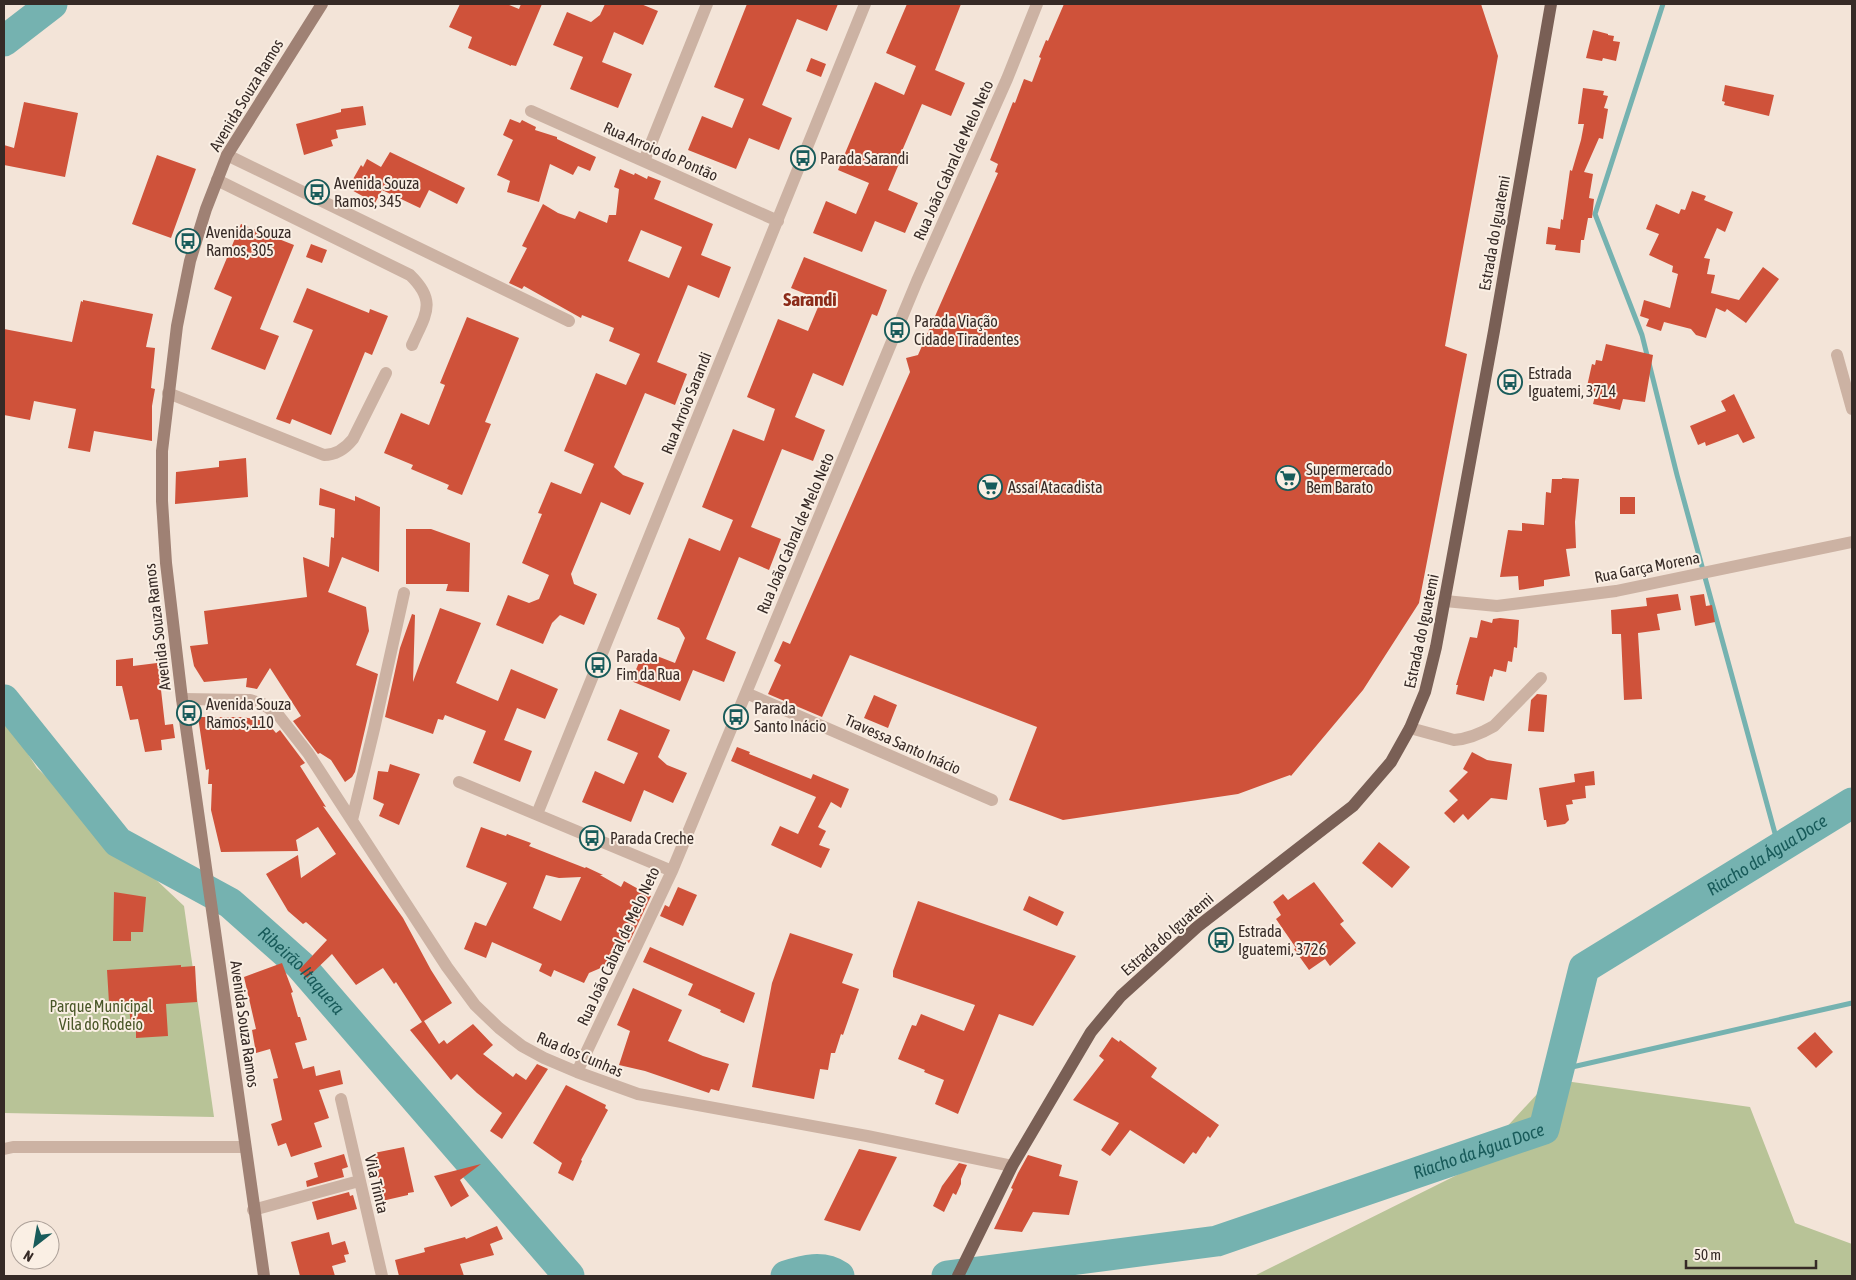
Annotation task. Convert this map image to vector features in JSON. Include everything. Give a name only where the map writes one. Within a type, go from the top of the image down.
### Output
[{"type":"main road","name":"Estrada do Iguatemi","points":[[958,1276],[1012,1166],[1091,1032],[1121,996],[1197,927],[1353,806],[1391,762],[1410,728],[1425,692],[1445,601],[1551,4]]},
{"type":"street","name":"Avenida Souza Ramos","points":[[264,1276],[182,699],[166,563],[162,501],[162,451],[178,326],[190,261],[206,208],[227,155],[322,4]]},
{"type":"street","points":[[644,161],[707,4]]},
{"type":"street","name":"Rua Arroio Sarandi","points":[[537,814],[865,4]]},
{"type":"street","name":"Rua João Cabral de Melo Neto","points":[[577,1072],[672,871],[917,281],[1007,80],[1037,4]]},
{"type":"street","name":"Rua Arroio do Pontão","points":[[531,111],[778,221]]},
{"type":"street","points":[[227,155],[569,321]]},
{"type":"street","points":[[217,180],[410,276],[422,286],[427,310],[412,346]]},
{"type":"street","points":[[1837,355],[1852,409]]},
{"type":"street","points":[[168,393],[324,455],[332,455],[347,447],[353,439],[386,373]]},
{"type":"street","name":"Rua Garça Morena","points":[[1445,601],[1497,606],[1616,592],[1852,542]]},
{"type":"street","points":[[352,820],[404,593]]},
{"type":"street","points":[[1410,728],[1454,740],[1486,731],[1494,726],[1541,678]]},
{"type":"street","name":"Travessa Santo Inácio","points":[[746,693],[992,800]]},
{"type":"street","name":"Rua dos Cunhas","points":[[182,699],[250,700],[271,709],[308,753],[418,924],[475,1006],[522,1046],[577,1072],[638,1094],[867,1136],[1012,1166]]},
{"type":"street","points":[[459,782],[672,871]]},
{"type":"street","name":"Vila Trinta","points":[[341,1099],[382,1276]]},
{"type":"street","points":[[4,1149],[13,1147],[245,1147]]},
{"type":"street","points":[[254,1210],[360,1181]]},
{"type":"green space","name":"Parque Municipal Vila do Rodeio","points":[[4,717],[37,768],[184,906],[214,1117],[4,1113]]},
{"type":"green space","points":[[1551,1079],[1750,1107],[1795,1223],[1852,1244],[1852,1276],[1254,1276],[1467,1170]]},
{"type":"building","points":[[460,4],[507,4],[519,9],[521,4],[542,4],[516,66],[511,66],[468,48],[472,37],[449,27]]},
{"type":"building","points":[[605,4],[641,4],[658,11],[643,45],[614,32],[602,62],[632,74],[618,108],[570,89],[583,57],[553,45],[567,12],[591,22],[600,15]]},
{"type":"building","points":[[747,4],[838,4],[827,31],[797,19],[762,105],[792,118],[779,150],[749,138],[736,169],[688,150],[702,116],[732,128],[744,99],[714,87]]},
{"type":"building","points":[[907,4],[961,4],[935,70],[965,83],[951,116],[922,104],[899,158],[901,159],[888,190],[918,203],[905,233],[875,221],[862,252],[813,233],[826,201],[856,214],[869,183],[838,170],[875,82],[904,95],[916,66],[886,53]]},
{"type":"building","points":[[1064,4],[1481,4],[1498,56],[1445,346],[1467,354],[1419,603],[1363,690],[1291,776],[1238,794],[1063,820],[1009,800],[1037,727],[850,655],[822,717],[768,694],[781,665],[774,661],[783,641],[790,644],[910,372],[906,358],[918,355],[998,173],[995,172],[998,164],[990,160],[1013,102],[1015,103],[1024,79],[1032,82],[1041,58],[1039,57]]},
{"type":"building","points":[[1593,30],[1614,36],[1613,41],[1620,42],[1616,61],[1603,58],[1602,61],[1586,58]]},
{"type":"building","points":[[811,58],[826,64],[821,77],[806,71]]},
{"type":"building","points":[[1725,85],[1774,95],[1769,116],[1724,105],[1725,102],[1722,101]]},
{"type":"building","points":[[1583,88],[1604,91],[1603,95],[1608,96],[1604,108],[1608,109],[1603,139],[1599,138],[1584,172],[1593,174],[1589,198],[1594,199],[1592,218],[1588,218],[1584,240],[1581,240],[1580,253],[1555,250],[1556,245],[1546,244],[1548,227],[1560,229],[1561,219],[1563,220],[1570,170],[1572,171],[1584,124],[1578,124]]},
{"type":"building","points":[[24,102],[78,113],[65,177],[4,165],[4,145],[14,148]]},
{"type":"building","points":[[363,106],[366,125],[336,130],[338,138],[331,140],[333,146],[304,155],[296,124],[341,112],[341,109]]},
{"type":"building","points":[[510,119],[520,123],[522,120],[536,127],[535,130],[557,137],[557,139],[596,157],[590,171],[578,166],[573,175],[550,164],[539,202],[507,192],[510,181],[497,175],[513,140],[503,135]]},
{"type":"building","points":[[390,152],[465,188],[457,204],[429,190],[420,208],[382,190],[375,203],[348,188],[361,165],[363,167],[367,159],[381,167]]},
{"type":"building","points":[[157,155],[196,169],[171,238],[132,224]]},
{"type":"building","points":[[620,169],[647,179],[648,176],[661,181],[654,199],[713,224],[701,255],[731,267],[719,298],[688,285],[657,362],[687,374],[675,405],[645,393],[614,467],[623,475],[644,483],[630,515],[601,502],[571,574],[574,584],[597,594],[584,625],[560,615],[552,623],[543,644],[496,625],[508,595],[529,603],[539,599],[549,575],[522,563],[542,514],[538,513],[551,482],[581,494],[594,464],[564,451],[596,373],[626,385],[640,354],[609,341],[614,328],[582,315],[581,318],[524,286],[522,289],[509,283],[527,248],[522,246],[543,204],[558,213],[575,219],[579,211],[607,223],[609,215],[616,215],[619,189],[614,187]],"holes":[[[641,230],[682,247],[669,278],[628,261]]]},
{"type":"building","points":[[1692,191],[1706,196],[1704,200],[1733,212],[1725,232],[1717,228],[1704,258],[1710,259],[1707,274],[1715,275],[1711,293],[1739,300],[1763,267],[1779,279],[1746,323],[1727,309],[1725,312],[1716,308],[1706,338],[1696,335],[1691,329],[1664,322],[1661,331],[1646,326],[1649,319],[1640,316],[1644,300],[1670,308],[1678,274],[1672,272],[1673,266],[1649,255],[1659,234],[1646,229],[1656,204],[1679,214],[1681,209],[1685,210]]},
{"type":"building","points":[[241,224],[294,245],[260,329],[279,336],[265,370],[211,349],[232,297],[214,289]]},
{"type":"building","points":[[311,244],[327,250],[322,263],[306,257]]},
{"type":"building","points":[[804,257],[887,290],[877,316],[872,314],[843,386],[813,373],[795,417],[825,430],[813,461],[782,449],[751,527],[781,539],[769,570],[739,557],[706,639],[736,652],[724,682],[693,670],[680,701],[631,681],[644,651],[675,663],[685,638],[679,628],[657,619],[689,538],[720,551],[733,520],[702,507],[733,429],[764,441],[775,409],[747,397],[778,319],[808,331],[821,300],[791,288]]},
{"type":"building","points":[[307,288],[369,313],[370,309],[388,316],[372,355],[365,352],[331,435],[292,419],[290,424],[276,419],[313,330],[293,322]]},
{"type":"building","points":[[83,300],[153,314],[146,347],[155,348],[151,388],[155,389],[152,406],[152,441],[94,431],[90,452],[68,448],[76,409],[34,401],[30,420],[4,415],[4,329],[72,342],[81,301],[83,302]]},
{"type":"building","points":[[467,317],[519,338],[485,422],[491,424],[462,495],[447,489],[449,485],[411,469],[413,465],[384,453],[401,413],[429,425],[445,385],[440,383]]},
{"type":"building","points":[[1606,344],[1653,355],[1645,402],[1623,399],[1620,410],[1593,404],[1596,392],[1586,391],[1592,364],[1595,365],[1596,360],[1602,361]]},
{"type":"building","points":[[1734,394],[1755,438],[1743,443],[1738,434],[1706,446],[1705,442],[1698,445],[1690,426],[1726,411],[1721,401]]},
{"type":"building","points":[[246,458],[248,497],[175,504],[176,472],[219,467],[219,461]]},
{"type":"building","points":[[1552,479],[1579,479],[1575,522],[1576,548],[1566,549],[1570,576],[1544,580],[1544,586],[1519,590],[1518,576],[1500,577],[1508,530],[1522,531],[1522,523],[1544,525],[1546,492],[1551,493]]},
{"type":"building","points":[[320,488],[355,501],[355,496],[380,507],[379,572],[342,557],[328,592],[366,607],[369,631],[356,665],[378,674],[355,772],[345,782],[331,760],[320,753],[318,754],[293,721],[301,716],[270,668],[257,689],[246,687],[247,678],[204,682],[194,666],[190,646],[208,644],[204,611],[307,597],[303,557],[329,567],[331,537],[334,538],[335,509],[319,505]]},
{"type":"building","points":[[1620,497],[1635,497],[1635,514],[1620,514]]},
{"type":"building","points":[[406,529],[431,529],[470,543],[469,592],[446,591],[448,584],[406,584]]},
{"type":"building","points":[[1678,594],[1681,610],[1657,614],[1660,630],[1638,633],[1642,699],[1624,700],[1621,634],[1612,634],[1611,610],[1647,606],[1646,598]]},
{"type":"building","points":[[1704,594],[1706,606],[1712,605],[1715,622],[1695,626],[1690,596]]},
{"type":"building","points":[[440,608],[481,623],[456,683],[498,701],[511,669],[558,689],[545,719],[517,708],[504,740],[532,751],[520,782],[473,763],[486,731],[445,715],[443,720],[438,719],[433,734],[385,717],[400,648],[412,614],[415,615],[413,682]]},
{"type":"building","points":[[1493,619],[1519,620],[1517,648],[1514,647],[1512,662],[1508,661],[1506,672],[1494,669],[1492,677],[1490,676],[1484,701],[1456,694],[1458,685],[1456,685],[1470,637],[1477,638],[1481,620],[1492,623]]},
{"type":"building","points":[[133,658],[133,666],[165,662],[168,680],[160,681],[165,725],[173,724],[175,738],[161,740],[162,750],[145,752],[138,719],[130,720],[122,686],[116,686],[116,660]]},
{"type":"building","points":[[1537,694],[1547,695],[1544,732],[1528,731],[1531,700]]},
{"type":"building","points":[[874,695],[897,705],[888,728],[864,718]]},
{"type":"building","points":[[620,709],[670,730],[658,757],[667,765],[687,773],[673,803],[644,790],[631,822],[582,802],[595,771],[624,784],[638,753],[607,740]]},
{"type":"building","points":[[198,717],[240,717],[265,720],[276,733],[280,730],[305,763],[300,766],[326,807],[323,806],[403,918],[431,970],[452,1003],[424,1021],[439,1044],[444,1040],[447,1044],[473,1024],[493,1045],[483,1054],[513,1077],[516,1073],[526,1080],[537,1064],[548,1069],[502,1139],[490,1131],[502,1113],[457,1074],[451,1080],[410,1030],[422,1022],[396,982],[394,984],[383,968],[356,985],[332,954],[307,978],[299,970],[327,940],[306,922],[303,924],[288,911],[266,874],[298,855],[301,878],[336,854],[318,827],[296,840],[298,851],[221,852],[211,810],[212,784],[208,784],[209,769],[206,770]]},
{"type":"building","points":[[737,747],[750,752],[749,754],[811,779],[813,774],[849,789],[841,808],[831,802],[818,827],[826,831],[819,845],[830,849],[821,868],[771,845],[780,826],[798,834],[816,797],[731,761]]},
{"type":"building","points":[[1472,752],[1487,760],[1512,764],[1507,800],[1491,798],[1468,820],[1463,814],[1454,823],[1444,813],[1458,800],[1449,791],[1468,772],[1463,769]]},
{"type":"building","points":[[390,764],[420,774],[399,825],[379,816],[384,804],[373,799],[378,771],[388,772]]},
{"type":"building","points":[[1594,771],[1595,785],[1585,786],[1586,798],[1572,800],[1573,804],[1566,805],[1569,820],[1565,824],[1547,827],[1546,820],[1544,820],[1539,788],[1575,782],[1574,774]]},
{"type":"building","points":[[481,827],[531,843],[529,846],[586,867],[621,887],[624,881],[651,896],[629,943],[623,939],[603,967],[589,973],[584,983],[554,970],[551,977],[539,971],[542,964],[492,942],[486,958],[464,949],[475,922],[486,926],[507,883],[466,867]],"holes":[[[546,875],[559,878],[581,877],[561,921],[533,908]]]},
{"type":"building","points":[[1379,842],[1410,867],[1392,888],[1362,863]]},
{"type":"building","points":[[1314,882],[1344,921],[1340,924],[1356,943],[1330,966],[1325,959],[1309,970],[1276,919],[1281,915],[1273,902],[1283,894],[1288,900]]},
{"type":"building","points":[[678,887],[697,895],[683,926],[660,916],[665,905],[669,907]]},
{"type":"building","points":[[114,892],[146,897],[143,932],[131,932],[131,941],[113,941]]},
{"type":"building","points":[[1029,896],[1064,912],[1057,926],[1023,910]]},
{"type":"building","points":[[918,901],[1076,956],[1033,1026],[999,1014],[958,1114],[935,1104],[944,1080],[898,1059],[912,1025],[916,1026],[921,1014],[964,1031],[975,1005],[893,977],[893,971]]},
{"type":"building","points":[[790,933],[853,954],[842,983],[859,989],[843,1035],[841,1034],[835,1053],[831,1053],[828,1070],[820,1069],[814,1099],[752,1087],[772,983]]},
{"type":"building","points":[[650,947],[755,993],[744,1023],[688,995],[693,984],[643,962]]},
{"type":"building","points":[[282,963],[293,992],[291,993],[298,1017],[300,1017],[307,1040],[295,1043],[303,1069],[314,1066],[316,1076],[340,1070],[343,1084],[319,1090],[329,1118],[314,1123],[322,1147],[291,1157],[286,1143],[278,1146],[271,1124],[282,1120],[273,1079],[278,1078],[270,1049],[256,1053],[252,1030],[256,1029],[244,977]]},
{"type":"building","points":[[181,965],[181,967],[195,966],[197,1002],[166,1004],[168,1036],[136,1038],[136,1025],[131,1026],[129,1007],[112,1008],[111,1003],[109,1003],[107,970]]},
{"type":"building","points":[[633,988],[682,1010],[668,1041],[703,1056],[729,1064],[719,1091],[711,1089],[709,1093],[645,1071],[619,1065],[630,1031],[617,1025]]},
{"type":"building","points":[[1815,1032],[1833,1052],[1816,1068],[1797,1048]]},
{"type":"building","points":[[1112,1037],[1119,1042],[1120,1040],[1157,1068],[1151,1077],[1219,1125],[1210,1138],[1208,1136],[1196,1154],[1193,1152],[1184,1164],[1130,1130],[1110,1156],[1101,1150],[1119,1123],[1073,1100],[1104,1060],[1099,1056]]},
{"type":"building","points":[[566,1085],[606,1105],[605,1108],[608,1110],[581,1160],[573,1181],[558,1173],[562,1163],[533,1143]]},
{"type":"building","points":[[404,1147],[414,1192],[382,1201],[374,1153]]},
{"type":"building","points":[[859,1149],[897,1157],[860,1231],[824,1220]]},
{"type":"building","points":[[344,1154],[348,1167],[342,1169],[344,1177],[307,1187],[306,1181],[318,1177],[314,1163]]},
{"type":"building","points":[[1028,1155],[1062,1165],[1059,1176],[1078,1181],[1069,1215],[1033,1212],[1022,1232],[994,1229],[1013,1189],[1011,1188]]},
{"type":"building","points":[[959,1163],[967,1165],[956,1195],[953,1193],[944,1212],[933,1206],[942,1186]]},
{"type":"building","points":[[481,1164],[460,1180],[469,1196],[451,1207],[434,1176]]},
{"type":"building","points":[[349,1192],[350,1196],[353,1195],[357,1209],[317,1220],[312,1202]]},
{"type":"building","points":[[497,1226],[503,1239],[490,1244],[494,1255],[460,1264],[464,1276],[399,1276],[395,1260],[425,1252],[424,1248],[465,1237],[466,1239]]},
{"type":"building","points":[[329,1232],[332,1245],[345,1241],[349,1254],[344,1255],[346,1262],[332,1266],[335,1276],[300,1276],[291,1242]]},
{"type":"waterway","name":"Ribeirão Itaquera","points":[[4,41],[52,4]]},
{"type":"waterway","points":[[1663,4],[1595,214],[1642,335],[1677,475],[1779,848]]},
{"type":"waterway","name":"Ribeirão Itaquera","points":[[4,700],[118,842],[230,903],[300,965],[569,1276]]},
{"type":"waterway","name":"Riacho da Água Doce","points":[[947,1276],[1217,1241],[1544,1129],[1584,968],[1852,803]]},
{"type":"waterway","points":[[1559,1070],[1852,1003]]},
{"type":"waterway","name":"Riacho da Água Doce","points":[[786,1276],[806,1270],[826,1271],[839,1276]]},
{"type":"place","name":"Parada Sarandi","points":[[803,158]]},
{"type":"place","name":"Avenida Souza Ramos, 345","points":[[317,192]]},
{"type":"place","name":"Avenida Souza Ramos, 305","points":[[188,241]]},
{"type":"place","name":"Parada Viação Cidade Tiradentes","points":[[897,330]]},
{"type":"place","name":"Estrada Iguatemi, 3714","points":[[1510,382]]},
{"type":"place","name":"Supermercado Bem Barato","points":[[1288,478]]},
{"type":"place","name":"Assaí Atacadista","points":[[990,487]]},
{"type":"place","name":"Parada Fim da Rua","points":[[598,665]]},
{"type":"place","name":"Avenida Souza Ramos, 110","points":[[189,713]]},
{"type":"place","name":"Parada Santo Inácio","points":[[736,717]]},
{"type":"place","name":"Parada Creche","points":[[592,838]]},
{"type":"place","name":"Estrada Iguatemi, 3726","points":[[1221,940]]},
{"type":"district","name":"Sarandi","points":[[810,299]]}]
